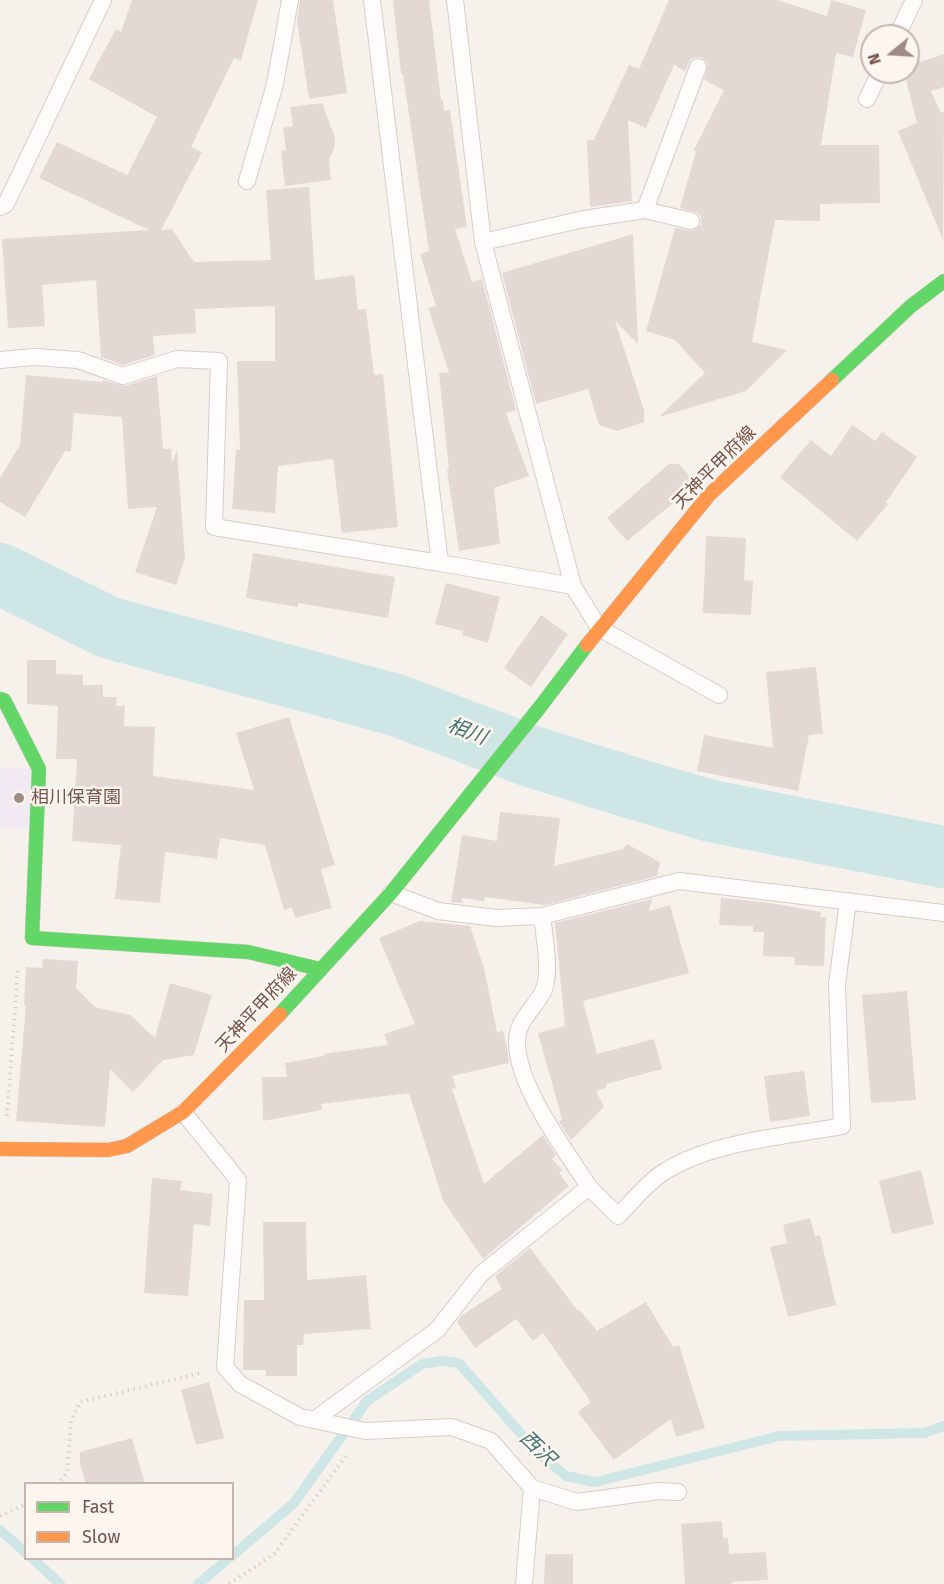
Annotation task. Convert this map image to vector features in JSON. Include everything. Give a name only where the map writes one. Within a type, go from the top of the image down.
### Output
[{"type":"main road","name":"天神平甲府線","points":[[3,1149],[108,1150],[127,1146],[183,1112],[270,1026],[391,893],[540,707],[599,628],[709,495],[911,306],[944,281]]},
{"type":"main road","points":[[0,699],[4,700],[39,769],[32,938],[248,952],[320,969]]},
{"type":"lane","points":[[0,207],[6,204],[103,0]]},
{"type":"lane","points":[[247,181],[275,84],[290,0]]},
{"type":"lane","points":[[372,0],[440,563]]},
{"type":"lane","points":[[454,0],[483,242],[573,586],[599,628],[719,695]]},
{"type":"lane","points":[[903,24],[914,0]]},
{"type":"lane","points":[[645,210],[698,67]]},
{"type":"lane","points":[[867,99],[874,84]]},
{"type":"lane","points":[[483,242],[584,219],[645,210],[691,221]]},
{"type":"lane","points":[[0,360],[34,357],[78,360],[123,376],[177,358],[219,361],[214,526],[573,586]]},
{"type":"lane","points":[[391,893],[438,911],[496,918],[542,916],[679,881],[944,913]]},
{"type":"lane","points":[[542,916],[547,963],[544,988],[523,1020],[516,1040],[521,1065],[531,1094],[589,1187],[618,1216],[658,1175],[688,1158],[726,1147],[842,1126],[837,984],[848,901]]},
{"type":"lane","points":[[183,1112],[238,1180],[225,1366],[240,1384],[300,1417],[365,1431],[452,1427],[491,1440],[532,1488],[577,1502],[658,1491],[678,1492]]},
{"type":"lane","points":[[319,1421],[437,1330],[481,1274],[589,1187]]},
{"type":"lane","points":[[524,1584],[532,1488]]},
{"type":"path","points":[[3,1149],[19,946],[32,938]]},
{"type":"path","points":[[58,1482],[67,1474],[71,1420],[80,1402],[225,1366]]},
{"type":"path","points":[[229,1584],[274,1554],[365,1431]]},
{"type":"path","points":[[0,1516],[24,1505]]},
{"type":"shaded area","name":"相川保育園","points":[[0,767],[39,769],[37,830],[0,828]]},
{"type":"building","points":[[132,0],[258,0],[241,60],[234,58],[191,147],[202,152],[161,230],[172,229],[194,262],[271,260],[266,190],[309,187],[315,280],[354,275],[358,310],[366,309],[374,375],[383,374],[398,527],[342,533],[333,459],[278,466],[275,513],[232,509],[236,450],[240,450],[237,361],[275,361],[275,306],[195,309],[196,333],[153,336],[155,355],[123,365],[101,357],[96,280],[42,285],[45,326],[8,328],[2,239],[149,230],[39,178],[57,142],[127,175],[157,117],[89,79],[116,29],[121,32]]},
{"type":"building","points":[[300,0],[333,0],[347,93],[309,99],[297,21]]},
{"type":"building","points":[[393,0],[429,0],[441,100],[443,100],[444,111],[450,110],[467,227],[455,229],[472,282],[482,279],[516,410],[506,413],[529,476],[494,488],[500,544],[459,551],[447,470],[449,469],[439,373],[449,372],[428,308],[436,306],[420,254],[429,251],[403,74],[401,74]]},
{"type":"building","points":[[669,0],[777,0],[827,16],[831,0],[866,10],[862,24],[860,24],[853,57],[836,53],[821,145],[879,145],[880,203],[820,204],[820,221],[775,220],[752,342],[787,350],[746,391],[659,417],[705,373],[675,340],[646,331],[675,228],[693,231],[701,224],[701,217],[698,213],[680,208],[696,151],[694,150],[724,90],[704,80],[708,65],[702,57],[691,59],[685,71],[674,65],[646,128],[628,120],[632,201],[590,207],[587,140],[594,140],[629,65],[639,69]]},
{"type":"building","points":[[944,54],[944,87],[931,91],[941,113],[944,112],[943,240],[898,131],[917,123],[907,84],[920,84],[920,62]]},
{"type":"building","points":[[322,103],[335,138],[334,149],[329,159],[331,180],[285,186],[281,151],[286,150],[283,128],[293,126],[290,107]]},
{"type":"building","points":[[633,234],[638,344],[615,321],[644,410],[644,422],[617,431],[599,425],[588,389],[536,404],[502,273]]},
{"type":"building","points":[[26,375],[103,382],[103,380],[125,386],[157,376],[163,449],[171,449],[172,464],[177,450],[185,559],[176,585],[135,572],[157,507],[128,509],[122,417],[74,413],[71,451],[65,451],[25,517],[0,502],[0,478],[20,445]]},
{"type":"building","points":[[852,425],[875,441],[882,432],[917,457],[886,502],[888,504],[857,541],[780,477],[811,440],[831,456]]},
{"type":"building","points":[[669,464],[679,464],[695,482],[688,491],[627,541],[607,518]]},
{"type":"building","points":[[706,536],[746,538],[744,580],[753,581],[751,615],[703,613]]},
{"type":"building","points":[[253,553],[395,577],[388,618],[298,603],[298,607],[246,598]]},
{"type":"building","points":[[446,583],[500,597],[488,643],[462,635],[463,631],[435,624]]},
{"type":"building","points":[[541,615],[568,634],[531,687],[504,668]]},
{"type":"building","points":[[27,660],[56,660],[56,674],[83,675],[83,685],[103,685],[103,697],[117,697],[116,706],[125,706],[124,726],[155,727],[153,776],[254,790],[236,733],[289,717],[335,865],[321,869],[332,908],[295,918],[292,907],[284,910],[265,845],[220,838],[217,859],[165,852],[160,903],[115,899],[121,845],[72,841],[77,759],[56,759],[58,706],[27,704]]},
{"type":"building","points":[[816,667],[823,734],[809,735],[798,791],[697,771],[704,735],[773,748],[766,672]]},
{"type":"building","points":[[500,812],[560,818],[554,866],[623,849],[627,844],[660,862],[657,876],[545,905],[485,897],[484,901],[461,898],[463,903],[451,902],[462,835],[497,841]]},
{"type":"building","points":[[721,898],[770,903],[821,912],[820,917],[826,917],[824,966],[795,965],[794,957],[763,956],[764,932],[753,932],[753,926],[719,925]]},
{"type":"building","points":[[652,899],[649,911],[670,905],[689,973],[583,1001],[597,1054],[654,1039],[662,1069],[606,1084],[606,1088],[596,1091],[604,1107],[571,1140],[559,1122],[562,1119],[538,1033],[565,1026],[555,923]]},
{"type":"building","points":[[420,921],[470,926],[484,968],[497,1032],[503,1031],[509,1063],[452,1076],[456,1088],[452,1089],[484,1184],[543,1135],[556,1155],[552,1159],[562,1170],[559,1173],[569,1186],[483,1259],[443,1200],[409,1093],[321,1104],[322,1110],[263,1121],[262,1077],[287,1077],[285,1063],[324,1056],[323,1054],[388,1045],[384,1034],[415,1024],[379,938]]},
{"type":"building","points":[[43,959],[78,961],[76,988],[95,1007],[130,1015],[155,1038],[170,983],[212,995],[194,1055],[163,1060],[133,1092],[110,1069],[105,1127],[16,1121],[26,1005],[24,1005],[26,967],[42,968]]},
{"type":"building","points":[[907,991],[916,1100],[871,1103],[862,995]]},
{"type":"building","points":[[804,1071],[810,1116],[770,1122],[764,1076]]},
{"type":"building","points":[[921,1170],[934,1224],[892,1234],[879,1181]]},
{"type":"building","points":[[152,1178],[182,1181],[180,1190],[213,1194],[210,1226],[194,1224],[188,1296],[144,1293]]},
{"type":"building","points":[[810,1218],[815,1236],[820,1235],[836,1305],[788,1317],[770,1247],[787,1243],[783,1225]]},
{"type":"building","points":[[263,1222],[306,1222],[307,1280],[366,1275],[371,1329],[304,1334],[303,1345],[297,1345],[297,1376],[266,1376],[266,1370],[243,1370],[244,1300],[264,1300]]},
{"type":"building","points":[[530,1248],[578,1311],[579,1309],[597,1331],[646,1302],[673,1347],[679,1345],[705,1428],[676,1437],[671,1419],[614,1460],[578,1412],[591,1402],[543,1333],[533,1341],[516,1319],[475,1348],[457,1322],[461,1316],[502,1289],[495,1276]]},
{"type":"building","points":[[209,1382],[224,1438],[196,1445],[181,1390]]},
{"type":"building","points":[[132,1438],[144,1482],[85,1482],[80,1464],[80,1452]]},
{"type":"building","points":[[722,1521],[723,1538],[728,1538],[729,1554],[766,1552],[768,1580],[731,1582],[732,1584],[685,1584],[681,1524]]},
{"type":"building","points":[[545,1554],[573,1554],[573,1584],[544,1584]]},
{"type":"waterway","name":"相川","points":[[0,574],[110,628],[396,705],[530,756],[632,788],[711,811],[944,857]]},
{"type":"waterway","name":"西沢","points":[[234,1554],[294,1503],[367,1401],[422,1364],[441,1361],[459,1363],[536,1451],[566,1476],[595,1482],[779,1436],[924,1433],[944,1426]]},
{"type":"waterway","points":[[0,1530],[24,1551]]},
{"type":"waterway","points":[[34,1560],[60,1584]]},
{"type":"waterway","name":"西沢","points":[[198,1584],[227,1560]]},
{"type":"traffic: fast","points":[[832,380],[911,306],[944,281]]},
{"type":"traffic: fast","points":[[280,1014],[391,893],[587,645]]},
{"type":"traffic: fast","points":[[0,699],[4,700],[39,769],[32,938],[248,952],[320,969]]},
{"type":"traffic: slow","points":[[587,645],[709,495],[832,380]]},
{"type":"traffic: slow","points":[[0,1149],[108,1150],[127,1146],[183,1112],[280,1014]]},
{"type":"place","name":"相川保育園","points":[[19,798]]}]
